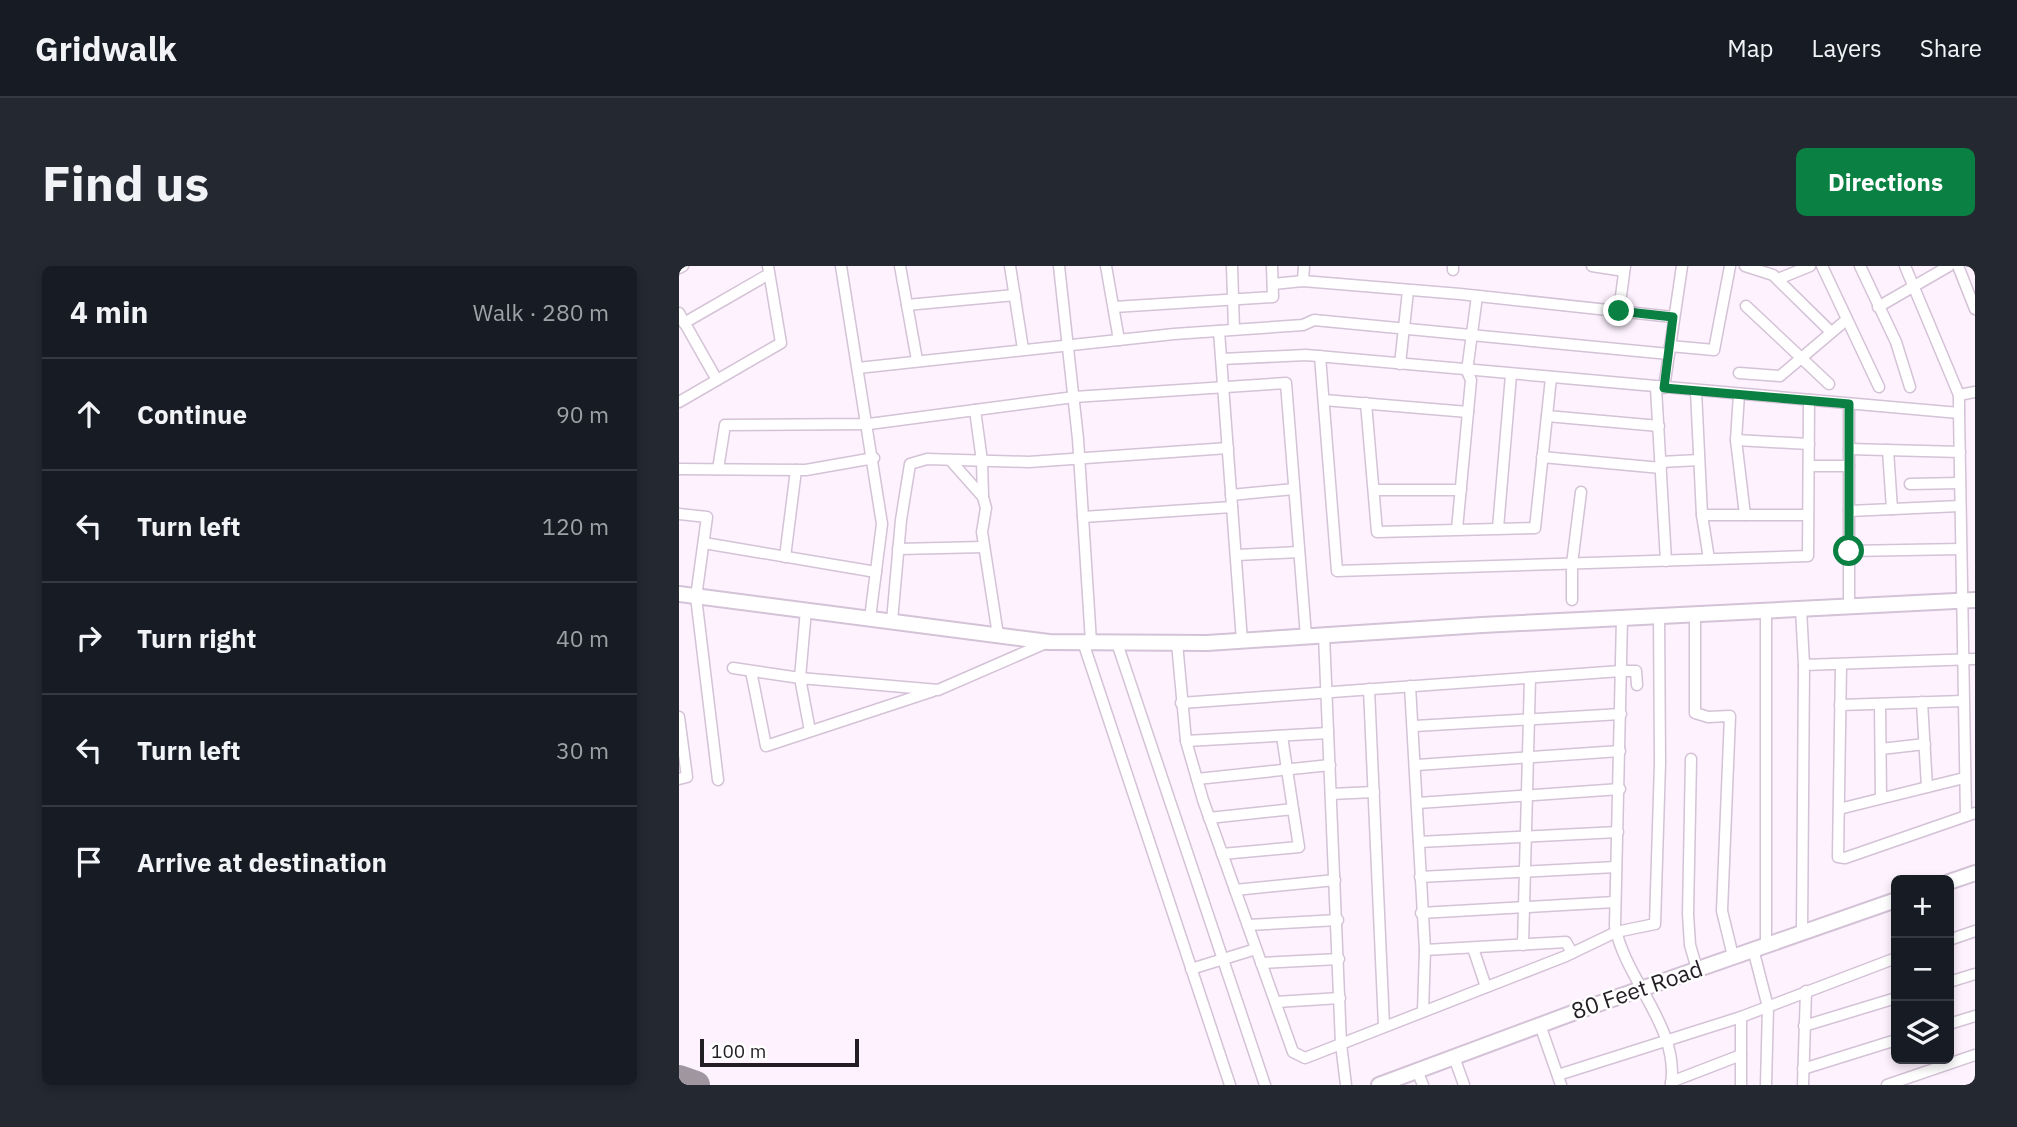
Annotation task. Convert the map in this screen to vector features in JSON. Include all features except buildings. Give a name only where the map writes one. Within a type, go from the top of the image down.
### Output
[{"type":"street","points":[[841,266],[869,424],[882,524],[870,618]]},
{"type":"street","points":[[900,266],[917,360]]},
{"type":"street","points":[[1010,266],[1023,349]]},
{"type":"street","points":[[1059,266],[1080,458],[1087,642],[1230,1085]]},
{"type":"street","points":[[1107,266],[1119,340]]},
{"type":"street","points":[[1231,266],[1234,330]]},
{"type":"street","points":[[1114,307],[1273,297],[1272,266]]},
{"type":"street","points":[[1303,281],[1304,266]]},
{"type":"street","points":[[1592,266],[1625,269],[1619,311]]},
{"type":"street","points":[[1666,561],[1659,426],[1660,388],[1669,350],[1682,266]]},
{"type":"street","points":[[858,368],[1023,349],[1303,325],[1314,320],[1669,350],[1714,350],[1730,266]]},
{"type":"street","points":[[1745,266],[1778,279],[1831,332]]},
{"type":"street","points":[[1778,279],[1810,266]]},
{"type":"street","points":[[1822,266],[1845,321],[1879,387]]},
{"type":"street","points":[[1860,266],[1901,353],[1910,387]]},
{"type":"street","points":[[1841,665],[1838,856],[1845,858],[1971,814],[1964,778],[1963,659],[1968,601],[1961,549],[1959,395],[1905,266]]},
{"type":"street","points":[[1878,307],[1949,266]]},
{"type":"street","points":[[1958,266],[1975,309]]},
{"type":"street","points":[[679,402],[717,380],[781,342],[768,270],[682,318],[717,380]]},
{"type":"street","points":[[1273,284],[1303,281],[1673,317]]},
{"type":"street","points":[[1400,364],[1408,291]]},
{"type":"street","points":[[907,305],[1015,295]]},
{"type":"street","points":[[1457,529],[1471,380],[1467,371],[1477,296]]},
{"type":"street","points":[[1746,306],[1829,384]]},
{"type":"street","points":[[1739,373],[1780,376],[1845,321]]},
{"type":"street","points":[[1219,331],[1242,641]]},
{"type":"street","points":[[1222,359],[1320,356],[1959,413]]},
{"type":"street","points":[[1320,356],[1337,571],[1808,556],[1809,400]]},
{"type":"street","points":[[1498,528],[1511,375]]},
{"type":"street","points":[[1366,403],[1377,532],[1535,528],[1551,378]]},
{"type":"street","points":[[718,469],[725,425],[869,424],[1074,397],[1286,383],[1306,636]]},
{"type":"street","points":[[1696,391],[1702,515],[1709,559]]},
{"type":"street","points":[[1959,395],[1975,392]]},
{"type":"street","points":[[1739,394],[1736,440],[1745,515]]},
{"type":"street","points":[[1324,400],[1468,412]]},
{"type":"street","points":[[1849,404],[1849,607]]},
{"type":"street","points":[[975,410],[986,508],[982,532],[998,635]]},
{"type":"street","points":[[1547,416],[1659,426]]},
{"type":"street","points":[[1736,440],[1809,444]]},
{"type":"street","points":[[893,621],[898,549],[910,464],[927,459],[982,461],[1080,458],[1228,448]]},
{"type":"street","points":[[1849,449],[1960,452]]},
{"type":"street","points":[[1888,450],[1892,509]]},
{"type":"street","points":[[1542,457],[1661,465],[1699,460]]},
{"type":"street","points":[[679,468],[796,470],[874,458]]},
{"type":"street","points":[[951,461],[983,497]]},
{"type":"street","points":[[1808,466],[1849,466]]},
{"type":"street","points":[[785,557],[796,470]]},
{"type":"street","points":[[1910,484],[1960,483]]},
{"type":"street","points":[[1083,517],[1232,501],[1294,489]]},
{"type":"street","points":[[1374,490],[1461,490]]},
{"type":"street","points":[[1572,600],[1581,492]]},
{"type":"street","points":[[1849,511],[1960,506]]},
{"type":"street","points":[[679,514],[707,517],[696,597],[718,780]]},
{"type":"street","points":[[1702,515],[1808,515]]},
{"type":"street","points":[[704,543],[876,572]]},
{"type":"street","points":[[898,549],[984,547]]},
{"type":"street","points":[[1849,551],[1961,549]]},
{"type":"street","points":[[1237,555],[1299,552]]},
{"type":"street","points":[[679,594],[1049,642],[1117,643],[1242,641],[1968,601]]},
{"type":"street","points":[[1801,609],[1804,665],[1802,932]]},
{"type":"street","points":[[806,610],[800,678],[810,731]]},
{"type":"street","points":[[1766,611],[1760,947],[1768,1007],[1766,1085]]},
{"type":"street","points":[[1695,614],[1695,713],[1708,717],[1730,716],[1722,911],[1733,956]]},
{"type":"street","points":[[1177,643],[1186,741],[1209,818],[1293,1052],[1305,1058],[1572,953],[1616,932],[1654,924],[1660,763],[1659,616]]},
{"type":"street","points":[[1622,618],[1615,902],[1619,945],[1659,1020],[1672,1070],[1671,1084],[1741,1055]]},
{"type":"street","points":[[1324,635],[1338,920],[1341,1044],[1346,1085]]},
{"type":"street","points":[[751,671],[767,746],[938,690],[1049,642]]},
{"type":"street","points":[[1117,643],[1265,1085]]},
{"type":"street","points":[[1804,665],[1975,659]]},
{"type":"street","points":[[733,668],[800,678],[938,690]]},
{"type":"street","points":[[1181,703],[1621,671],[1636,671],[1637,685]]},
{"type":"street","points":[[1523,945],[1530,678]]},
{"type":"street","points":[[1410,686],[1415,726],[1421,913],[1425,950],[1423,1011]]},
{"type":"street","points":[[1369,689],[1384,1026]]},
{"type":"street","points":[[1840,705],[1963,701]]},
{"type":"street","points":[[1922,702],[1927,787]]},
{"type":"street","points":[[1880,704],[1881,799]]},
{"type":"street","points":[[1415,726],[1621,713]]},
{"type":"street","points":[[679,718],[687,777],[679,779]]},
{"type":"street","points":[[1186,741],[1328,733]]},
{"type":"street","points":[[1222,854],[1299,847],[1285,770],[1282,736]]},
{"type":"street","points":[[1881,749],[1924,744]]},
{"type":"street","points":[[1417,765],[1620,751]]},
{"type":"street","points":[[1691,759],[1688,914],[1690,945],[1697,969]]},
{"type":"street","points":[[1197,779],[1330,765]]},
{"type":"street","points":[[1839,809],[1964,778]]},
{"type":"street","points":[[1418,803],[1619,789]]},
{"type":"street","points":[[1331,794],[1374,792]]},
{"type":"street","points":[[1209,818],[1293,809]]},
{"type":"street","points":[[1419,842],[1618,832]]},
{"type":"street","points":[[1420,877],[1616,867]]},
{"type":"street","points":[[1954,880],[1975,873]]},
{"type":"street","points":[[1235,890],[1335,880]]},
{"type":"street","points":[[1421,913],[1615,902]]},
{"type":"street","name":"80 Feet Road","points":[[1379,1085],[1539,1025],[1891,902]]},
{"type":"street","points":[[1248,925],[1338,920]]},
{"type":"street","points":[[1954,938],[1975,931]]},
{"type":"street","points":[[1425,950],[1566,942],[1572,953]]},
{"type":"street","points":[[1191,970],[1256,948]]},
{"type":"street","points":[[1473,948],[1486,987]]},
{"type":"street","points":[[1261,963],[1339,959]]},
{"type":"street","points":[[1539,1025],[1560,1080],[1741,1017],[1891,960]]},
{"type":"street","points":[[1954,980],[1975,974]]},
{"type":"street","points":[[1803,1085],[1806,990]]},
{"type":"street","points":[[1276,1002],[1340,998]]},
{"type":"street","points":[[1804,1026],[1891,1000]]},
{"type":"street","points":[[1954,1022],[1975,1016]]},
{"type":"street","points":[[1741,1017],[1741,1085]]},
{"type":"street","points":[[1803,1069],[1891,1042]]},
{"type":"street","points":[[1887,1085],[1975,1055]]},
{"type":"street","points":[[1454,1057],[1464,1085]]},
{"type":"street","points":[[1417,1071],[1423,1085]]},
{"type":"taxiway","points":[[679,1079],[696,1085]]},
{"type":"route","points":[[1619,311],[1673,317],[1664,388],[1849,404],[1849,551]]}]
